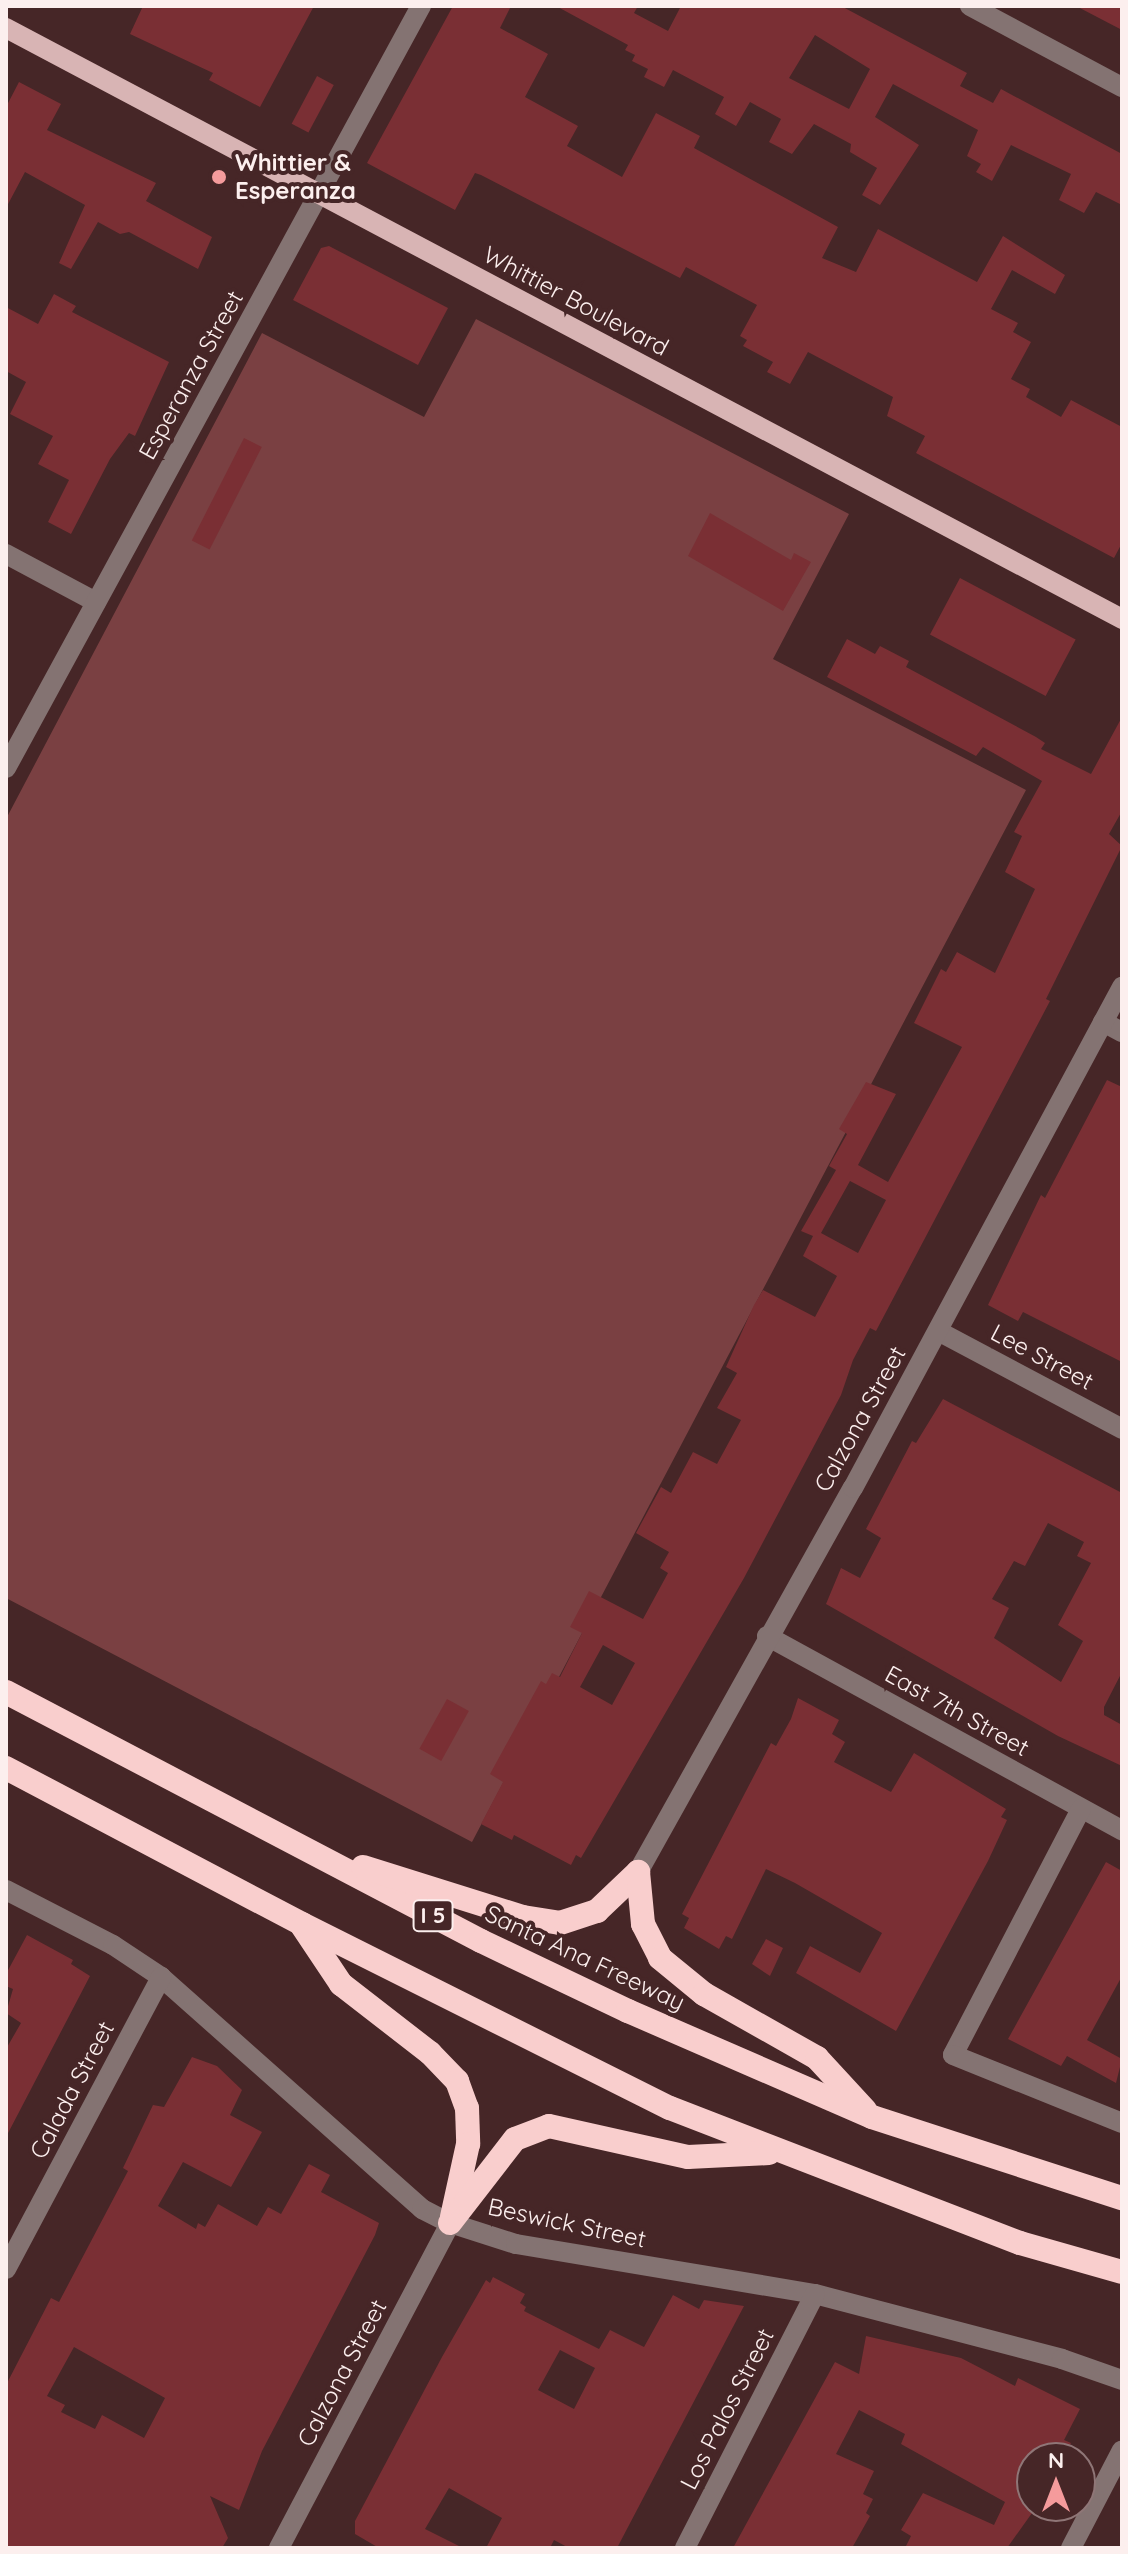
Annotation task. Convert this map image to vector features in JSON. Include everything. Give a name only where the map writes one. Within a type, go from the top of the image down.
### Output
[{"type":"highway","name":"Santa Ana Freeway","points":[[6,1692],[494,1948],[872,2117],[1122,2198]]},
{"type":"highway","points":[[6,1768],[302,1924],[670,2108],[776,2153],[1020,2243],[1122,2272]]},
{"type":"highway","points":[[312,1852],[523,1917],[560,1923],[597,1911],[638,1872]]},
{"type":"highway","points":[[638,1872],[643,1924],[660,1958],[704,1994],[817,2058],[872,2117]]},
{"type":"highway","points":[[302,1924],[341,1984],[430,2053],[457,2081],[467,2108],[468,2144],[450,2223]]},
{"type":"highway","points":[[450,2223],[515,2139],[549,2126],[688,2157],[776,2153]]},
{"type":"main road","name":"Whittier Boulevard","points":[[6,28],[1122,619]]},
{"type":"street","name":"Esperanza Street","points":[[6,768],[421,6]]},
{"type":"street","points":[[970,6],[1122,87]]},
{"type":"street","points":[[6,554],[96,602]]},
{"type":"street","name":"Calzona Street","points":[[638,1872],[938,1331],[1122,987]]},
{"type":"street","points":[[1103,1022],[1122,1032]]},
{"type":"street","name":"Lee Street","points":[[938,1331],[1122,1429]]},
{"type":"street","name":"East 7th Street","points":[[767,1636],[1122,1830]]},
{"type":"street","points":[[1081,1809],[953,2055],[1122,2123]]},
{"type":"street","name":"Beswick Street","points":[[6,1890],[113,1945],[161,1977],[422,2209],[450,2223],[516,2244],[815,2294],[1062,2359],[1122,2380]]},
{"type":"street","name":"Calada Street","points":[[6,2269],[161,1977]]},
{"type":"street","name":"Calzona Street","points":[[279,2548],[450,2223]]},
{"type":"street","name":"Los Palos Street","points":[[685,2548],[815,2294]]},
{"type":"street","points":[[1071,2548],[1122,2450]]},
{"type":"shaded area","points":[[476,319],[849,514],[773,659],[1026,790],[472,1842],[6,1598],[6,819],[262,333],[424,417]]},
{"type":"building","points":[[143,6],[314,6],[260,107],[209,80],[213,73],[130,34]]},
{"type":"building","points":[[453,6],[511,6],[500,28],[548,54],[525,97],[578,126],[567,146],[622,177],[656,113],[700,136],[694,148],[838,227],[822,258],[856,272],[878,229],[977,282],[1003,236],[1065,275],[1055,294],[1012,270],[991,309],[1018,323],[1013,332],[1031,342],[1011,379],[1030,389],[1026,397],[1061,417],[1071,400],[1122,427],[1122,543],[1114,558],[916,453],[925,436],[887,416],[893,397],[808,352],[790,384],[767,372],[773,362],[743,346],[747,340],[740,336],[757,305],[686,267],[680,278],[475,173],[455,210],[367,163]]},
{"type":"building","points":[[556,6],[638,6],[634,13],[668,31],[681,6],[841,6],[967,73],[960,86],[993,103],[1001,89],[1122,154],[1122,205],[1096,192],[1084,213],[1059,200],[1071,174],[1011,145],[992,181],[976,172],[981,164],[967,156],[978,130],[893,84],[875,117],[919,145],[880,205],[862,195],[877,168],[850,152],[851,144],[814,124],[792,154],[769,142],[781,119],[750,102],[736,126],[715,114],[724,97],[673,70],[664,87],[644,77],[648,69],[632,61],[635,55],[625,50],[628,45]],"holes":[[[815,35],[870,69],[849,109],[789,78]]]},
{"type":"building","points":[[1076,6],[1122,6],[1122,30]]},
{"type":"building","points":[[317,76],[334,85],[308,133],[292,124]]},
{"type":"building","points":[[19,82],[61,104],[47,130],[156,183],[146,201],[212,237],[198,269],[129,232],[120,234],[98,222],[71,269],[59,263],[85,205],[25,172],[6,208],[6,107]]},
{"type":"building","points":[[329,246],[448,308],[418,365],[293,300],[321,248]]},
{"type":"building","points":[[54,294],[76,306],[72,312],[169,362],[135,436],[129,433],[110,459],[71,534],[48,522],[69,480],[38,464],[53,436],[10,414],[26,382],[6,371],[6,307],[38,324]]},
{"type":"building","points":[[244,438],[262,447],[210,550],[192,540]]},
{"type":"building","points":[[710,513],[791,560],[794,553],[811,562],[783,611],[688,556]]},
{"type":"building","points":[[960,578],[1076,640],[1046,696],[930,635]]},
{"type":"building","points":[[847,639],[875,654],[880,646],[909,661],[906,667],[1036,737],[1045,743],[1041,749],[1091,774],[1122,717],[1122,811],[1109,834],[1122,846],[1046,999],[1050,1001],[876,1331],[870,1328],[853,1360],[841,1395],[744,1578],[581,1858],[576,1855],[571,1865],[514,1835],[512,1840],[481,1824],[503,1782],[490,1774],[541,1681],[546,1684],[552,1673],[560,1677],[582,1633],[570,1627],[589,1591],[643,1619],[668,1573],[660,1568],[669,1552],[636,1533],[661,1487],[671,1493],[693,1452],[717,1464],[741,1420],[717,1408],[737,1373],[726,1367],[754,1305],[763,1290],[815,1317],[837,1276],[803,1256],[813,1236],[801,1231],[836,1170],[829,1166],[847,1134],[839,1129],[866,1082],[896,1094],[858,1165],[888,1182],[962,1047],[914,1023],[941,969],[946,972],[957,952],[995,973],[1035,889],[1005,872],[1022,836],[1014,832],[1042,781],[983,747],[976,756],[827,677]],"holes":[[[850,1181],[886,1200],[858,1253],[821,1233]],[[603,1645],[635,1663],[612,1705],[580,1687]]]},
{"type":"building","points":[[1107,1080],[1122,1087],[1122,1362],[1023,1312],[1018,1321],[988,1305],[1041,1195],[1045,1198]]},
{"type":"building","points":[[943,1399],[1122,1493],[1122,1672],[1104,1707],[1104,1715],[1122,1725],[1122,1766],[1058,1736],[826,1604],[841,1568],[860,1578],[881,1538],[866,1529],[912,1441],[916,1443]],"holes":[[[1048,1523],[1084,1542],[1077,1556],[1091,1563],[1058,1625],[1083,1641],[1061,1682],[994,1638],[1009,1608],[992,1599],[1014,1561],[1025,1566]]]},
{"type":"building","points":[[798,1698],[839,1720],[832,1734],[845,1742],[834,1762],[891,1792],[914,1753],[1006,1809],[1001,1817],[1007,1820],[988,1861],[896,2031],[796,1973],[810,1946],[860,1973],[882,1933],[795,1883],[766,1869],[732,1939],[726,1936],[719,1949],[684,1928],[689,1918],[682,1914],[771,1743],[776,1746],[791,1719]]},
{"type":"building","points":[[447,1699],[469,1711],[441,1761],[419,1749]]},
{"type":"building","points":[[1106,1862],[1122,1871],[1122,1976],[1087,2040],[1122,2059],[1116,2083],[1067,2056],[1061,2066],[1008,2039]]},
{"type":"building","points":[[27,1935],[73,1960],[71,1964],[90,1976],[6,2137],[6,2049],[21,2023],[6,2013],[13,1989],[6,1986],[6,1974]]},
{"type":"building","points":[[766,1939],[783,1948],[770,1976],[752,1964]]},
{"type":"building","points":[[192,2057],[217,2066],[242,2090],[230,2115],[262,2132],[231,2187],[183,2162],[158,2206],[196,2229],[198,2223],[205,2227],[218,2204],[257,2226],[268,2207],[281,2214],[309,2164],[330,2175],[321,2192],[379,2223],[375,2235],[262,2451],[239,2510],[210,2496],[228,2538],[222,2548],[6,2548],[6,2385],[51,2298],[59,2302],[128,2171],[123,2168],[153,2105],[164,2107]],"holes":[[[74,2347],[165,2398],[144,2438],[102,2415],[95,2429],[61,2412],[65,2405],[47,2396]]]},
{"type":"building","points":[[493,2277],[525,2294],[520,2303],[526,2307],[524,2311],[599,2349],[610,2330],[644,2347],[673,2295],[699,2309],[704,2300],[744,2306],[617,2548],[569,2548],[554,2540],[550,2548],[486,2548],[502,2518],[449,2488],[425,2529],[463,2548],[379,2548],[355,2534],[355,2521],[442,2357],[486,2280],[490,2283]],"holes":[[[560,2350],[595,2368],[574,2409],[538,2390]]]},
{"type":"building","points":[[866,2336],[961,2358],[1015,2386],[1018,2378],[1080,2409],[1064,2440],[1069,2442],[1016,2442],[1016,2522],[1026,2522],[1007,2548],[905,2548],[911,2536],[901,2530],[923,2493],[994,2525],[1005,2502],[901,2444],[905,2434],[859,2410],[836,2454],[874,2471],[863,2494],[873,2499],[866,2513],[870,2516],[852,2548],[733,2548],[835,2362],[859,2374]]},
{"type":"place","name":"Whittier & Esperanza","points":[[219,177]]}]
